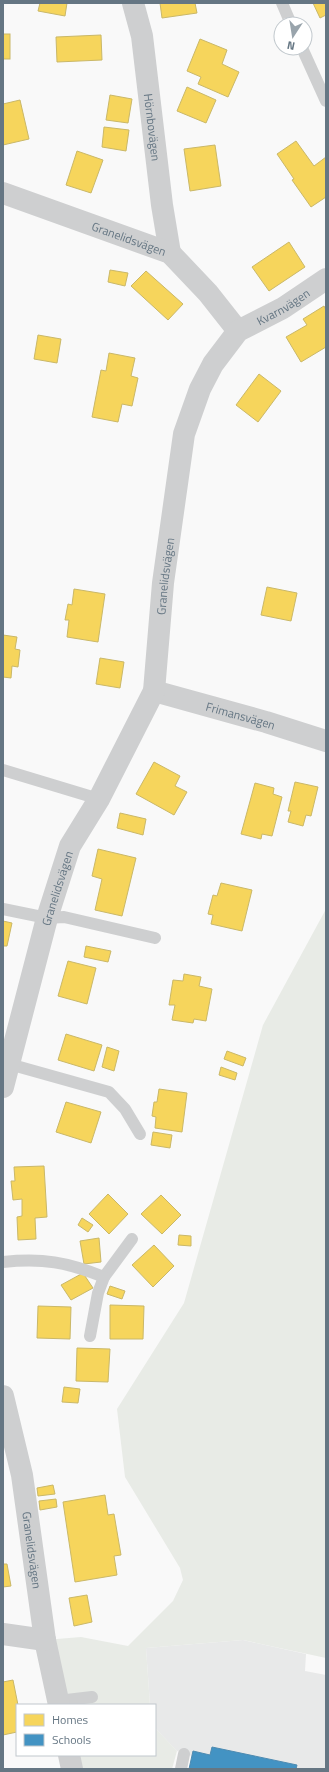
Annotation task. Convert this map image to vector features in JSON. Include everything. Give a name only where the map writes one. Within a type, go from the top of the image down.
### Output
[{"type":"street","name":"Hörnbovägen","points":[[133,3],[142,36],[162,205],[170,253]]},
{"type":"street","name":"Granelidsvägen","points":[[3,193],[170,253],[208,293],[238,331],[213,364],[200,389],[184,434],[163,583],[154,691],[99,799],[70,846],[46,918],[3,1087]]},
{"type":"street","name":"Kvarnvägen","points":[[238,331],[283,308],[326,279]]},
{"type":"street","name":"Frimansvägen","points":[[154,691],[266,722],[326,741]]},
{"type":"street","name":"Granelidsvägen","points":[[3,1396],[22,1475],[45,1640],[58,1703]]},
{"type":"street","points":[[3,1634],[45,1640]]},
{"type":"street","points":[[69,1756],[72,1769]]},
{"type":"lane","points":[[282,3],[288,16]]},
{"type":"lane","points":[[306,56],[326,101]]},
{"type":"lane","points":[[3,770],[99,799]]},
{"type":"lane","points":[[3,909],[46,918],[64,916],[155,938]]},
{"type":"lane","points":[[9,1064],[108,1092],[125,1109],[140,1134]]},
{"type":"lane","points":[[90,1336],[98,1293],[104,1277],[132,1239]]},
{"type":"lane","points":[[3,1262],[29,1259],[58,1262],[82,1268],[104,1277]]},
{"type":"lane","points":[[58,1703],[92,1697]]},
{"type":"lane","points":[[181,1769],[184,1754]]},
{"type":"shaded area","points":[[326,909],[326,1658],[243,1640],[146,1648],[150,1704],[59,1704],[45,1640],[81,1637],[128,1646],[173,1601],[183,1580],[180,1568],[125,1477],[117,1409],[184,1303],[263,1025]]},
{"type":"shaded area","points":[[243,1640],[306,1654],[305,1671],[326,1675],[326,1769],[296,1769],[297,1765],[212,1747],[210,1755],[193,1751],[192,1756],[177,1751],[156,1729],[156,1704],[150,1704],[146,1648]]},
{"type":"shaded area","points":[[156,1729],[177,1751],[172,1769],[72,1769],[69,1756],[156,1756]]},
{"type":"building: Homes","points":[[40,3],[67,3],[65,16],[38,11]]},
{"type":"building: Homes","points":[[160,3],[195,3],[197,13],[162,18]]},
{"type":"building: Homes","points":[[313,3],[326,3],[326,15],[320,18]]},
{"type":"building: Homes","points":[[3,34],[10,34],[10,59],[3,59]]},
{"type":"building: Homes","points":[[101,35],[102,60],[57,62],[56,37]]},
{"type":"building: Homes","points":[[200,39],[227,50],[222,64],[239,72],[228,97],[198,84],[201,77],[187,71]]},
{"type":"building: Homes","points":[[187,87],[216,100],[206,123],[177,111]]},
{"type":"building: Homes","points":[[110,95],[132,99],[128,123],[106,120]]},
{"type":"building: Homes","points":[[20,100],[29,139],[3,145],[3,104]]},
{"type":"building: Homes","points":[[104,127],[129,130],[126,151],[102,147]]},
{"type":"building: Homes","points":[[296,141],[314,166],[326,157],[326,197],[311,207],[292,180],[294,179],[277,154]]},
{"type":"building: Homes","points":[[215,145],[221,186],[190,191],[184,149]]},
{"type":"building: Homes","points":[[77,151],[103,160],[91,193],[66,185]]},
{"type":"building: Homes","points":[[289,242],[305,267],[269,291],[252,267]]},
{"type":"building: Homes","points":[[110,270],[128,273],[125,286],[108,282]]},
{"type":"building: Homes","points":[[146,271],[183,304],[168,320],[131,286]]},
{"type":"building: Homes","points":[[324,306],[326,310],[326,347],[301,362],[286,337],[307,325],[303,319]]},
{"type":"building: Homes","points":[[38,335],[61,339],[57,363],[34,359]]},
{"type":"building: Homes","points":[[109,353],[135,358],[131,376],[138,378],[132,406],[122,404],[118,422],[92,417],[101,370],[106,371]]},
{"type":"building: Homes","points":[[259,374],[281,391],[258,422],[236,405]]},
{"type":"building: Homes","points":[[267,587],[297,593],[291,621],[261,615]]},
{"type":"building: Homes","points":[[74,589],[105,594],[98,642],[67,637],[69,620],[65,620],[68,604],[72,605]]},
{"type":"building: Homes","points":[[3,635],[17,637],[15,649],[20,650],[18,667],[12,666],[11,678],[3,677]]},
{"type":"building: Homes","points":[[100,658],[124,662],[120,688],[96,684]]},
{"type":"building: Homes","points":[[154,762],[180,776],[175,786],[187,792],[174,815],[136,794]]},
{"type":"building: Homes","points":[[295,782],[318,787],[311,816],[306,815],[303,826],[288,822],[291,811],[288,811]]},
{"type":"building: Homes","points":[[255,783],[274,788],[273,794],[282,797],[272,836],[262,834],[261,839],[241,834]]},
{"type":"building: Homes","points":[[120,813],[146,819],[143,835],[117,828]]},
{"type":"building: Homes","points":[[98,849],[136,858],[122,916],[95,910],[102,879],[92,876]]},
{"type":"building: Homes","points":[[221,883],[252,890],[242,931],[211,924],[213,915],[208,914],[213,895],[217,896]]},
{"type":"building: Homes","points":[[3,921],[12,923],[7,946],[3,946]]},
{"type":"building: Homes","points":[[86,946],[111,951],[108,962],[84,957]]},
{"type":"building: Homes","points":[[68,961],[96,968],[87,1004],[58,996]]},
{"type":"building: Homes","points":[[184,974],[201,977],[199,986],[212,989],[206,1021],[194,1019],[193,1023],[172,1020],[175,1005],[169,1005],[173,980],[183,981]]},
{"type":"building: Homes","points":[[66,1034],[102,1045],[94,1071],[58,1060]]},
{"type":"building: Homes","points":[[107,1047],[119,1051],[114,1071],[102,1067]]},
{"type":"building: Homes","points":[[227,1051],[246,1058],[243,1066],[224,1059]]},
{"type":"building: Homes","points":[[221,1067],[237,1073],[235,1080],[219,1075]]},
{"type":"building: Homes","points":[[159,1089],[187,1093],[182,1132],[155,1128],[156,1117],[152,1116],[154,1102],[157,1102]]},
{"type":"building: Homes","points":[[66,1102],[101,1112],[91,1143],[56,1132]]},
{"type":"building: Homes","points":[[153,1132],[172,1135],[170,1148],[151,1145]]},
{"type":"building: Homes","points":[[44,1166],[47,1217],[35,1218],[36,1239],[18,1240],[17,1217],[22,1216],[22,1199],[13,1200],[11,1181],[15,1181],[14,1167]]},
{"type":"building: Homes","points":[[108,1194],[128,1214],[109,1234],[89,1214]]},
{"type":"building: Homes","points":[[161,1195],[181,1215],[162,1234],[141,1214]]},
{"type":"building: Homes","points":[[82,1218],[93,1225],[88,1232],[78,1225]]},
{"type":"building: Homes","points":[[179,1235],[191,1236],[191,1246],[178,1245]]},
{"type":"building: Homes","points":[[99,1238],[101,1262],[84,1264],[80,1241]]},
{"type":"building: Homes","points":[[154,1245],[174,1266],[153,1287],[132,1265]]},
{"type":"building: Homes","points":[[83,1273],[93,1288],[71,1300],[61,1285]]},
{"type":"building: Homes","points":[[110,1286],[125,1291],[122,1299],[107,1294]]},
{"type":"building: Homes","points":[[110,1305],[144,1306],[143,1339],[110,1339]]},
{"type":"building: Homes","points":[[38,1306],[71,1307],[70,1339],[37,1338]]},
{"type":"building: Homes","points":[[77,1348],[110,1349],[108,1382],[76,1381]]},
{"type":"building: Homes","points":[[64,1387],[80,1389],[78,1403],[62,1402]]},
{"type":"building: Homes","points":[[53,1485],[55,1494],[38,1496],[37,1488]]},
{"type":"building: Homes","points":[[105,1495],[108,1515],[114,1514],[121,1555],[114,1556],[117,1575],[75,1582],[63,1502]]},
{"type":"building: Homes","points":[[56,1499],[57,1507],[40,1510],[39,1501]]},
{"type":"building: Homes","points":[[3,1564],[7,1564],[11,1586],[3,1587]]},
{"type":"building: Homes","points":[[87,1595],[92,1622],[74,1626],[69,1598]]},
{"type":"building: Homes","points":[[13,1680],[18,1704],[16,1704],[16,1732],[3,1735],[3,1682]]},
{"type":"building: Schools","points":[[212,1747],[297,1765],[296,1769],[189,1769],[193,1751],[210,1755]]}]
